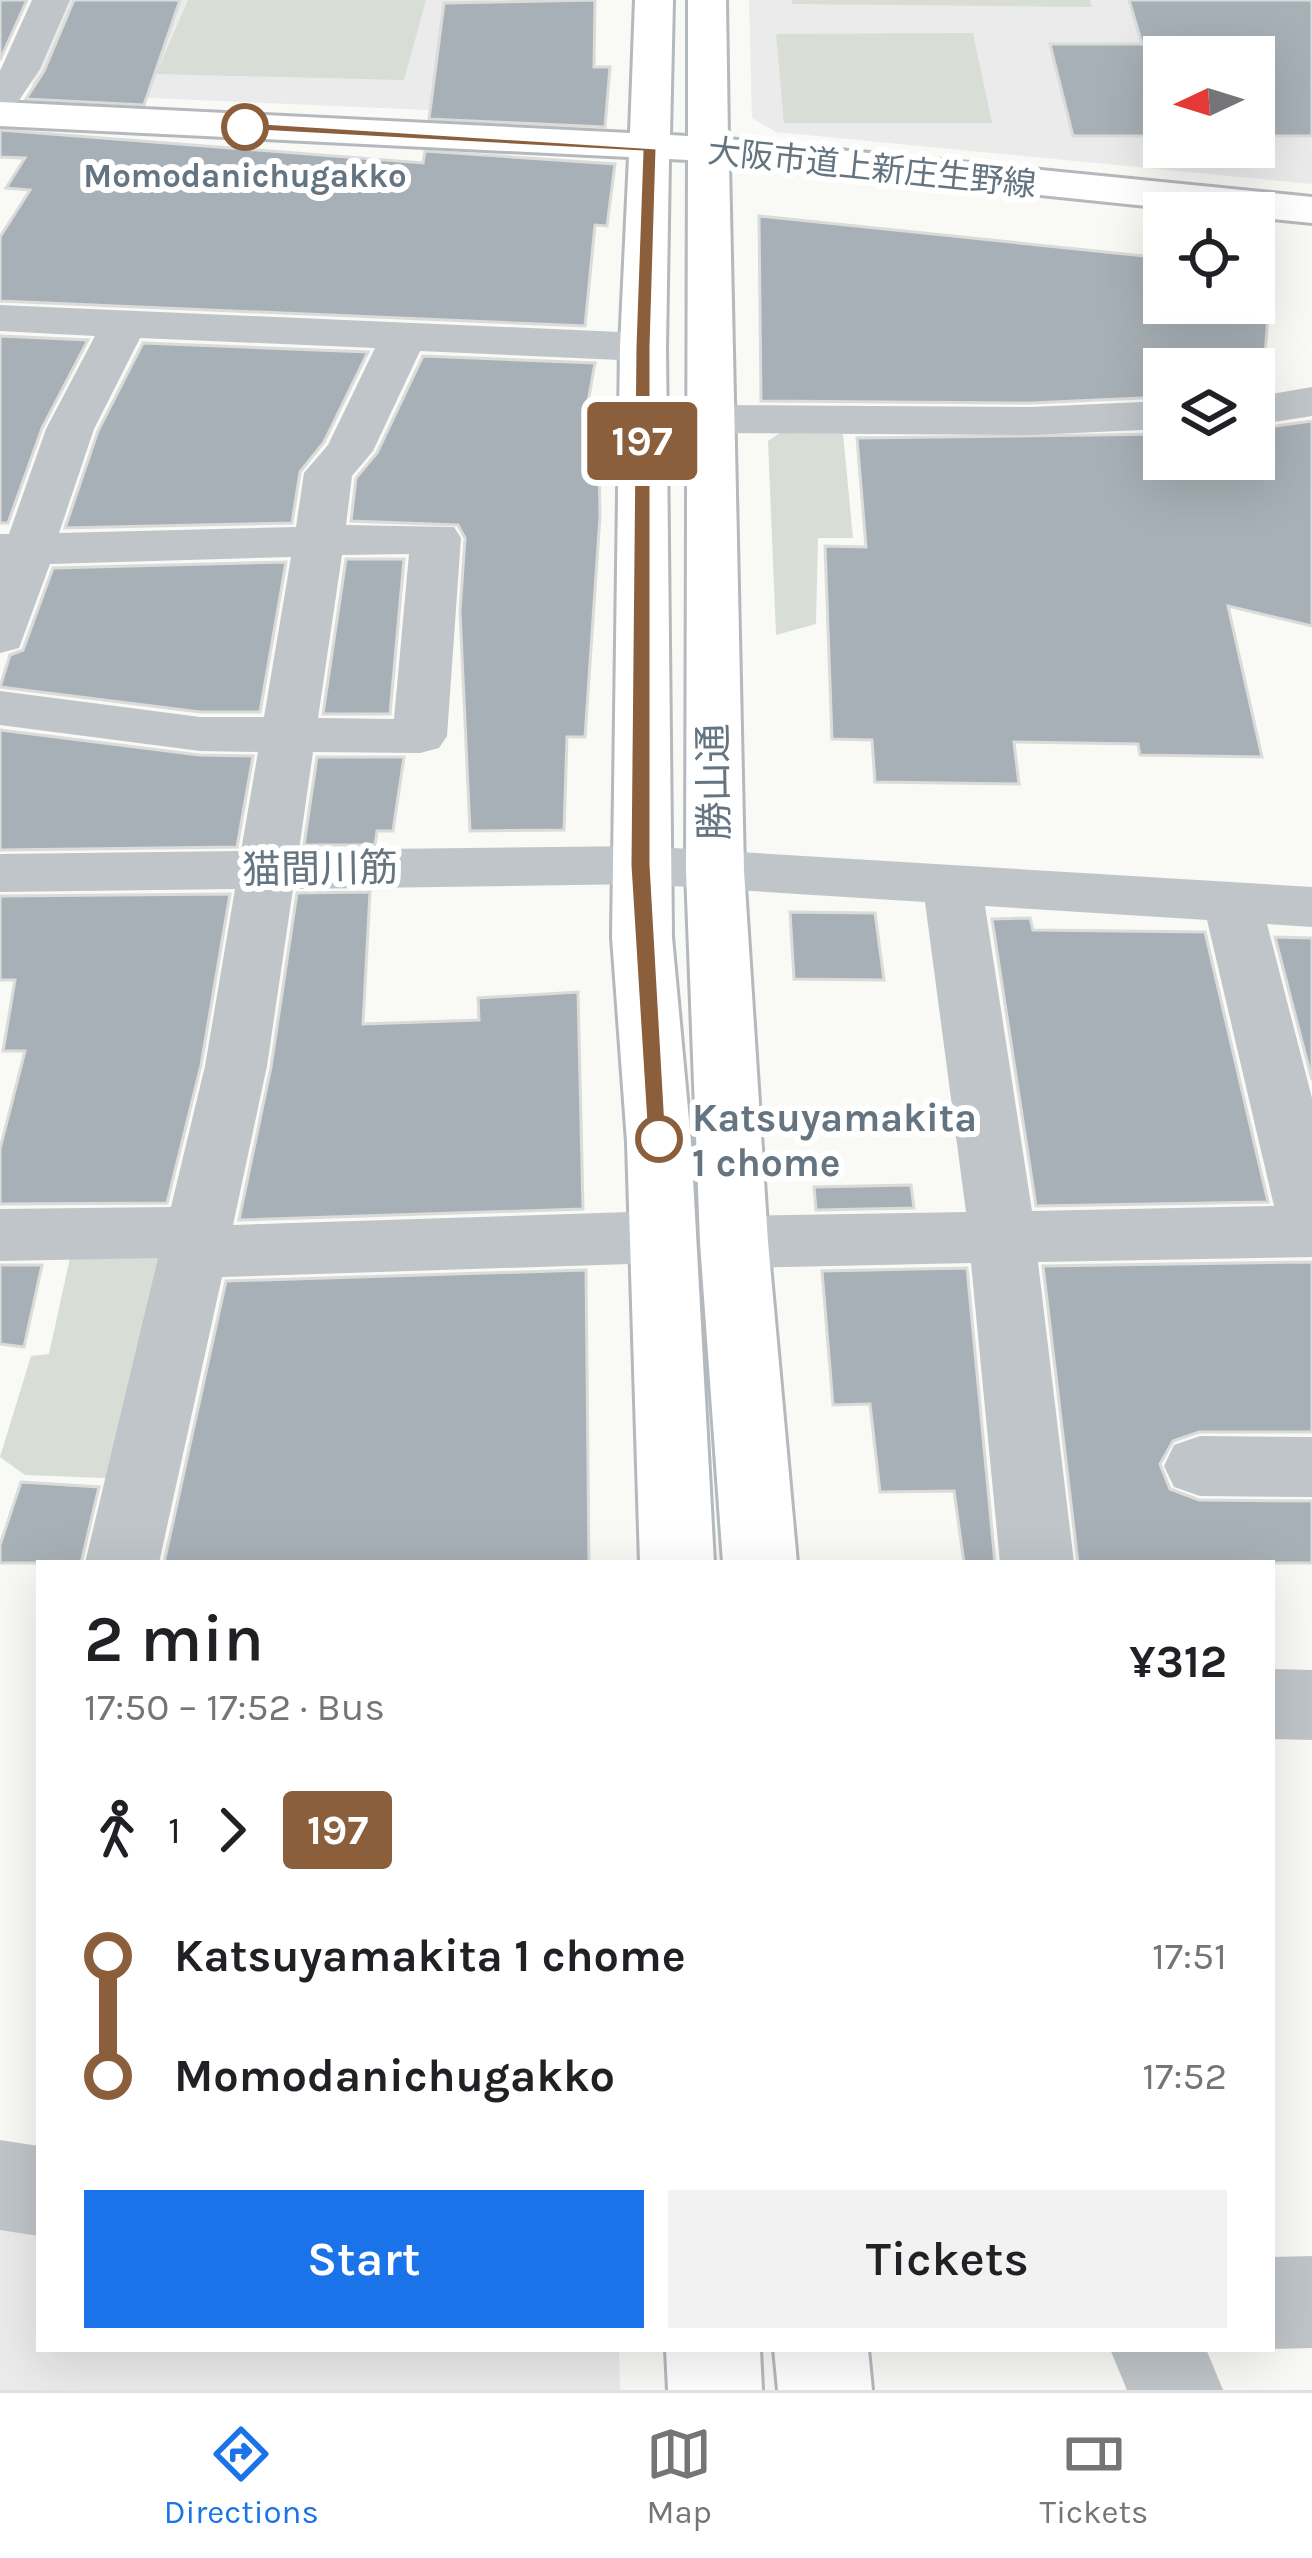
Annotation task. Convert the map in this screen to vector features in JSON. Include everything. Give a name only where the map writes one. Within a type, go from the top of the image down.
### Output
[{"type":"main road","name":"勝山通","points":[[654,0],[643,347],[640,865],[677,1560]]},
{"type":"main road","name":"勝山通","points":[[707,0],[715,872],[734,1242],[760,1560]]},
{"type":"main road","name":"大阪市道上新庄生野線","points":[[0,114],[710,149],[1312,210]]},
{"type":"main road","points":[[713,2352],[716,2390]]},
{"type":"main road","points":[[821,2352],[825,2390]]},
{"type":"street","points":[[0,100],[21,69],[51,0]]},
{"type":"street","points":[[0,318],[643,347]]},
{"type":"street","points":[[0,638],[15,549],[125,322]]},
{"type":"street","points":[[123,1560],[236,1066],[328,473],[349,452],[405,334]]},
{"type":"street","points":[[1275,410],[1312,401]]},
{"type":"street","points":[[708,419],[1030,421],[1143,416]]},
{"type":"street","points":[[0,708],[200,734],[420,736],[436,538],[15,549]]},
{"type":"street","name":"猫間川筋","points":[[0,873],[640,865],[715,872]]},
{"type":"street","points":[[715,872],[1312,907]]},
{"type":"street","points":[[952,885],[1002,1239],[1037,1560]]},
{"type":"street","points":[[734,1242],[1312,1230],[1232,902]]},
{"type":"street","points":[[0,1235],[193,1242],[661,1237]]},
{"type":"street","points":[[1200,1466],[1312,1467]]},
{"type":"street","points":[[1275,1704],[1312,1705]]},
{"type":"street","points":[[0,2185],[36,2191]]},
{"type":"street","points":[[1275,2302],[1312,2302]]},
{"type":"street","points":[[1158,2352],[1176,2390]]},
{"type":"shaded area","points":[[66,0],[492,0],[477,108],[453,111],[35,93],[32,83]]},
{"type":"shaded area","points":[[188,0],[426,0],[404,80],[156,74]]},
{"type":"shaded area","points":[[749,0],[1312,0],[1312,184],[1147,168],[1275,168],[1275,36],[1143,36],[1143,168],[776,132],[752,118]]},
{"type":"shaded area","points":[[792,0],[1090,0],[1092,7],[792,4]]},
{"type":"shaded area","points":[[973,33],[992,123],[784,123],[776,34]]},
{"type":"shaded area","points":[[780,433],[843,434],[853,538],[818,538],[816,624],[776,635],[768,441]]},
{"type":"shaded area","points":[[71,1253],[186,1255],[130,1479],[25,1475],[0,1457],[31,1356],[49,1354]]},
{"type":"shaded area","points":[[0,2213],[36,2219],[36,2352],[619,2352],[620,2390],[0,2390]]},
{"type":"building","points":[[0,0],[27,0],[0,60]]},
{"type":"building","points":[[74,0],[180,0],[144,105],[26,99],[44,71]]},
{"type":"building","points":[[595,0],[594,67],[610,67],[605,127],[429,119],[444,3]]},
{"type":"building","points":[[1129,0],[1312,0],[1312,136],[1275,136],[1275,36],[1143,36],[1143,136],[1073,136],[1050,44],[1142,44]]},
{"type":"building","points":[[0,130],[423,163],[425,151],[615,164],[607,226],[595,225],[585,326],[0,301],[0,237],[30,190],[6,188],[25,158],[0,157]]},
{"type":"building","points":[[759,216],[1143,256],[1143,324],[1267,324],[1266,348],[1143,348],[1143,398],[1031,403],[761,401]]},
{"type":"building","points":[[0,336],[88,340],[42,428],[8,523],[0,523]]},
{"type":"building","points":[[143,343],[368,352],[324,442],[300,472],[292,523],[65,528],[98,431]]},
{"type":"building","points":[[423,356],[595,363],[588,402],[598,401],[600,516],[585,737],[567,737],[564,830],[470,831],[460,612],[465,538],[458,525],[351,521],[356,478],[377,453]]},
{"type":"building","points":[[1312,421],[1312,626],[1228,606],[1262,757],[1140,755],[1138,744],[1014,742],[1019,784],[875,782],[872,740],[832,739],[825,546],[866,547],[857,438],[1143,434],[1143,480],[1275,480],[1275,426]]},
{"type":"building","points":[[346,559],[404,559],[390,714],[323,714]]},
{"type":"building","points":[[286,562],[260,712],[200,712],[0,687],[10,655],[23,650],[53,568]]},
{"type":"building","points":[[0,730],[199,755],[253,756],[237,847],[0,850]]},
{"type":"building","points":[[317,757],[404,757],[393,831],[377,831],[375,845],[304,845]]},
{"type":"building","points":[[370,892],[363,1024],[479,1020],[478,998],[578,992],[583,1209],[239,1220],[271,1067],[297,893]]},
{"type":"building","points":[[230,894],[201,1065],[167,1203],[0,1204],[0,1149],[25,1051],[3,1051],[15,980],[0,980],[0,896]]},
{"type":"building","points":[[790,912],[875,913],[884,980],[794,979]]},
{"type":"building","points":[[1030,918],[1033,930],[1205,932],[1268,1202],[1036,1206],[992,919]]},
{"type":"building","points":[[1275,937],[1312,938],[1312,1080]]},
{"type":"building","points":[[911,1185],[914,1208],[816,1210],[814,1187]]},
{"type":"building","points":[[1312,1262],[1312,1432],[1199,1432],[1173,1441],[1160,1464],[1170,1489],[1199,1500],[1312,1501],[1312,1563],[1078,1560],[1043,1266]]},
{"type":"building","points":[[0,1265],[42,1265],[24,1347],[0,1344]]},
{"type":"building","points":[[967,1268],[995,1560],[964,1560],[954,1491],[880,1492],[870,1404],[833,1405],[822,1271]]},
{"type":"building","points":[[586,1270],[589,1560],[165,1560],[226,1281]]},
{"type":"building","points":[[21,1482],[99,1487],[82,1560],[0,1563],[0,1545]]},
{"type":"bus line","name":"197","points":[[245,127],[650,148],[643,347],[640,865],[659,1139]]},
{"type":"place","name":"Momodanichugakko","points":[[245,127]]},
{"type":"place","name":"Katsuyamakita 1 chome","points":[[659,1139]]}]
